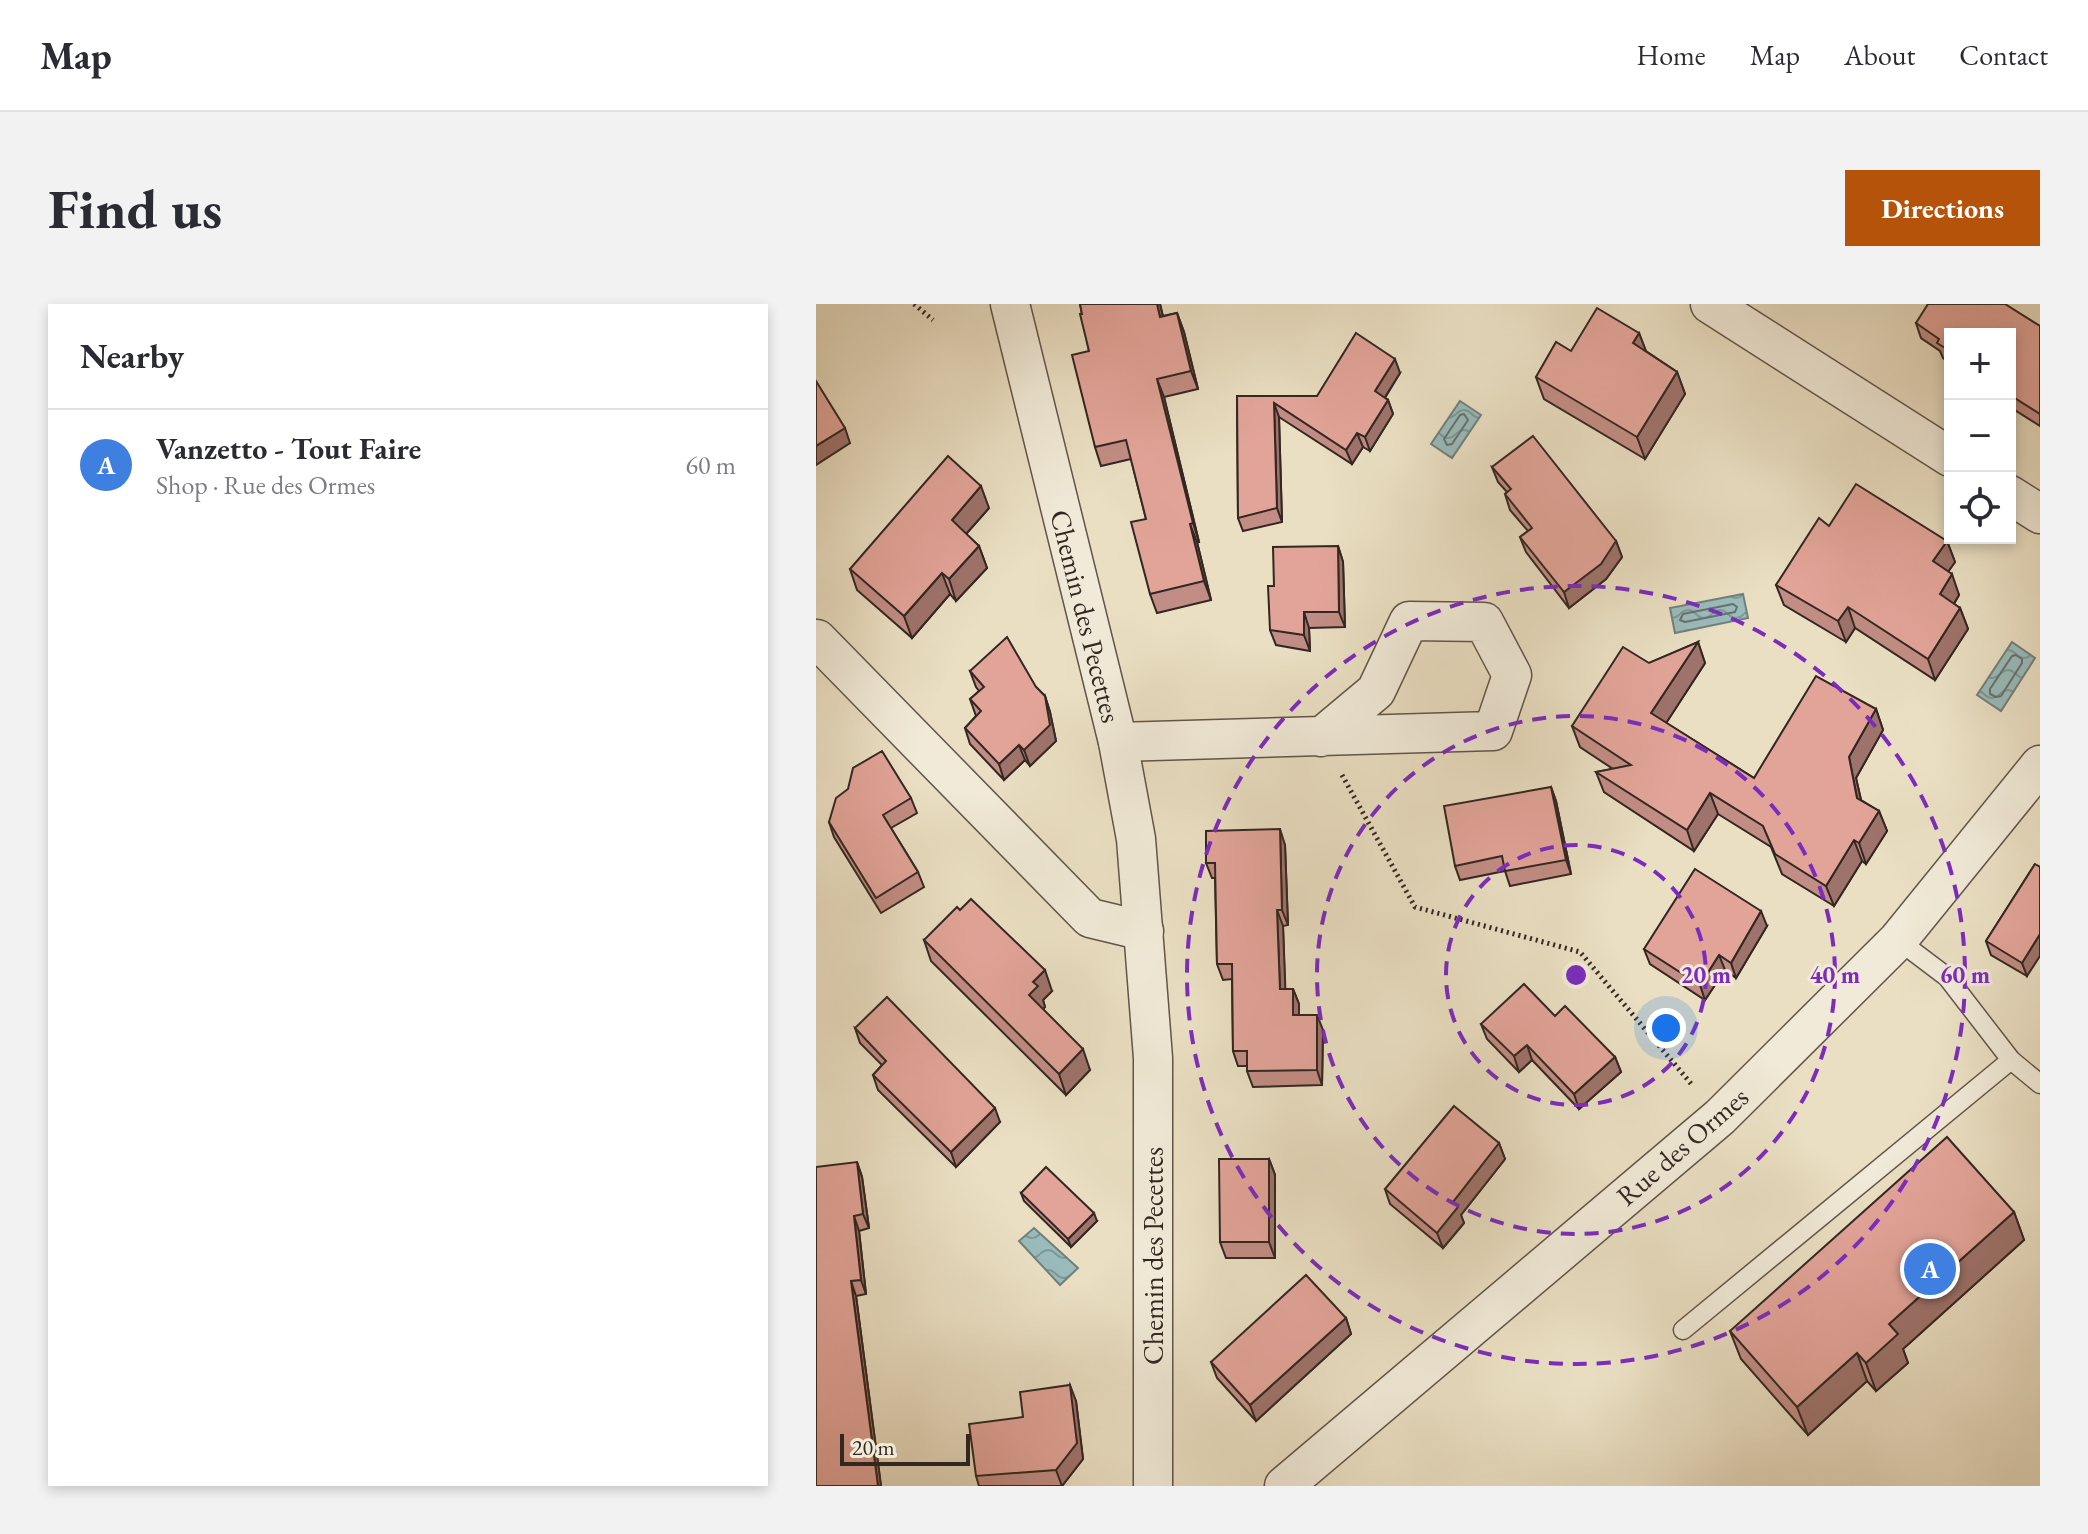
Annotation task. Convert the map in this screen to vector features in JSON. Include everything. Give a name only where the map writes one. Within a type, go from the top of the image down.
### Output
[{"type":"street","name":"Chemin des Pecettes","points":[[1010,304],[1118,742],[1136,839],[1153,1058],[1153,1486]]},
{"type":"street","points":[[1710,304],[1944,453]]},
{"type":"street","points":[[2016,499],[2040,514]]},
{"type":"street","points":[[1118,742],[1321,737],[1493,731],[1512,675],[1484,622],[1409,621],[1376,691],[1321,737]]},
{"type":"street","points":[[817,639],[1090,918],[1144,931]]},
{"type":"street","name":"Rue des Ormes","points":[[1284,1486],[1720,1117],[1898,940],[2040,765]]},
{"type":"lane","points":[[1898,940],[1947,977],[2011,1060],[2040,1084]]},
{"type":"lane","points":[[1683,1330],[2011,1060]]},
{"type":"path","points":[[914,304],[933,320]]},
{"type":"path","points":[[1321,737],[1415,907],[1580,952],[1720,1117]]},
{"type":"water","points":[[1460,401],[1481,415],[1452,458],[1431,444]]},
{"type":"water","points":[[1743,594],[1748,618],[1675,633],[1670,608]]},
{"type":"water","points":[[2012,642],[2035,658],[2001,711],[1977,695]]},
{"type":"water","points":[[1034,1228],[1078,1268],[1060,1285],[1019,1241]]},
{"type":"building","points":[[1080,304],[1157,304],[1160,317],[1177,313],[1191,371],[1157,379],[1193,523],[1190,524],[1204,581],[1150,594],[1131,522],[1146,519],[1126,440],[1095,447],[1072,355],[1089,351]]},
{"type":"building","points":[[1928,304],[2005,304],[2040,326],[2040,414],[2016,399],[2016,328],[1944,328],[1944,347],[1937,343],[1939,339],[1916,323]]},
{"type":"building","points":[[1597,308],[1639,333],[1633,343],[1677,372],[1637,437],[1536,377],[1556,342],[1571,351]]},
{"type":"building","points":[[1356,333],[1395,359],[1375,391],[1388,400],[1365,437],[1357,433],[1346,450],[1274,403],[1277,508],[1238,518],[1237,396],[1317,396]]},
{"type":"building","points":[[816,381],[845,428],[816,446]]},
{"type":"building","points":[[1533,436],[1616,541],[1601,564],[1564,592],[1520,537],[1532,528],[1505,494],[1511,489],[1492,467]]},
{"type":"building","points":[[948,456],[981,486],[952,520],[979,546],[949,579],[942,573],[904,616],[850,569]]},
{"type":"building","points":[[1856,484],[1944,539],[1945,544],[1933,561],[1952,574],[1940,594],[1960,608],[1928,659],[1848,607],[1838,621],[1776,585],[1819,518],[1829,526]]},
{"type":"building","points":[[1338,546],[1339,612],[1304,612],[1304,635],[1270,630],[1268,586],[1274,586],[1273,547]]},
{"type":"building","points":[[1007,637],[1036,687],[1045,696],[1050,725],[1024,750],[1019,745],[999,764],[965,728],[981,711],[970,699],[984,687],[970,671]]},
{"type":"building","points":[[1698,642],[1651,713],[1754,778],[1816,676],[1876,709],[1849,757],[1857,798],[1879,811],[1859,843],[1854,840],[1826,886],[1775,854],[1763,826],[1710,793],[1687,830],[1596,772],[1631,765],[1572,726],[1623,647],[1649,663]]},
{"type":"building","points":[[882,751],[911,798],[883,815],[918,872],[876,898],[829,822],[836,798],[848,789],[853,768]]},
{"type":"building","points":[[1551,787],[1566,860],[1505,871],[1502,856],[1455,866],[1444,806]]},
{"type":"building","points":[[1280,829],[1282,910],[1277,910],[1280,989],[1293,989],[1293,1015],[1317,1015],[1317,1070],[1247,1071],[1247,1051],[1233,1051],[1232,964],[1217,964],[1215,863],[1206,863],[1206,831]]},
{"type":"building","points":[[2035,864],[2040,867],[2040,934],[2022,963],[1986,941]]},
{"type":"building","points":[[1695,869],[1761,911],[1731,963],[1719,955],[1700,985],[1644,949]]},
{"type":"building","points":[[971,899],[1045,970],[1033,982],[1038,986],[1029,995],[1083,1049],[1059,1074],[924,940],[957,907],[960,910]]},
{"type":"building","points":[[1524,984],[1555,1016],[1565,1006],[1615,1057],[1574,1094],[1527,1045],[1514,1056],[1481,1024]]},
{"type":"building","points":[[887,997],[995,1108],[951,1152],[873,1075],[886,1061],[855,1028]]},
{"type":"building","points":[[1454,1106],[1499,1143],[1453,1202],[1458,1207],[1437,1233],[1385,1189]]},
{"type":"building","points":[[1947,1137],[2014,1212],[1889,1324],[1898,1334],[1866,1363],[1857,1353],[1797,1407],[1730,1331]]},
{"type":"building","points":[[1219,1159],[1269,1159],[1269,1242],[1220,1242]]},
{"type":"building","points":[[857,1162],[863,1214],[854,1216],[861,1280],[851,1281],[878,1486],[816,1486],[816,1167]]},
{"type":"building","points":[[1046,1167],[1094,1213],[1068,1239],[1021,1193]]},
{"type":"building","points":[[1306,1275],[1346,1318],[1250,1405],[1211,1362]]},
{"type":"building","points":[[1070,1385],[1077,1443],[1056,1470],[976,1476],[969,1424],[1023,1417],[1020,1392]]},
{"type":"place","name":"Vanzetto - Tout Faire","points":[[1930,1269]]}]
